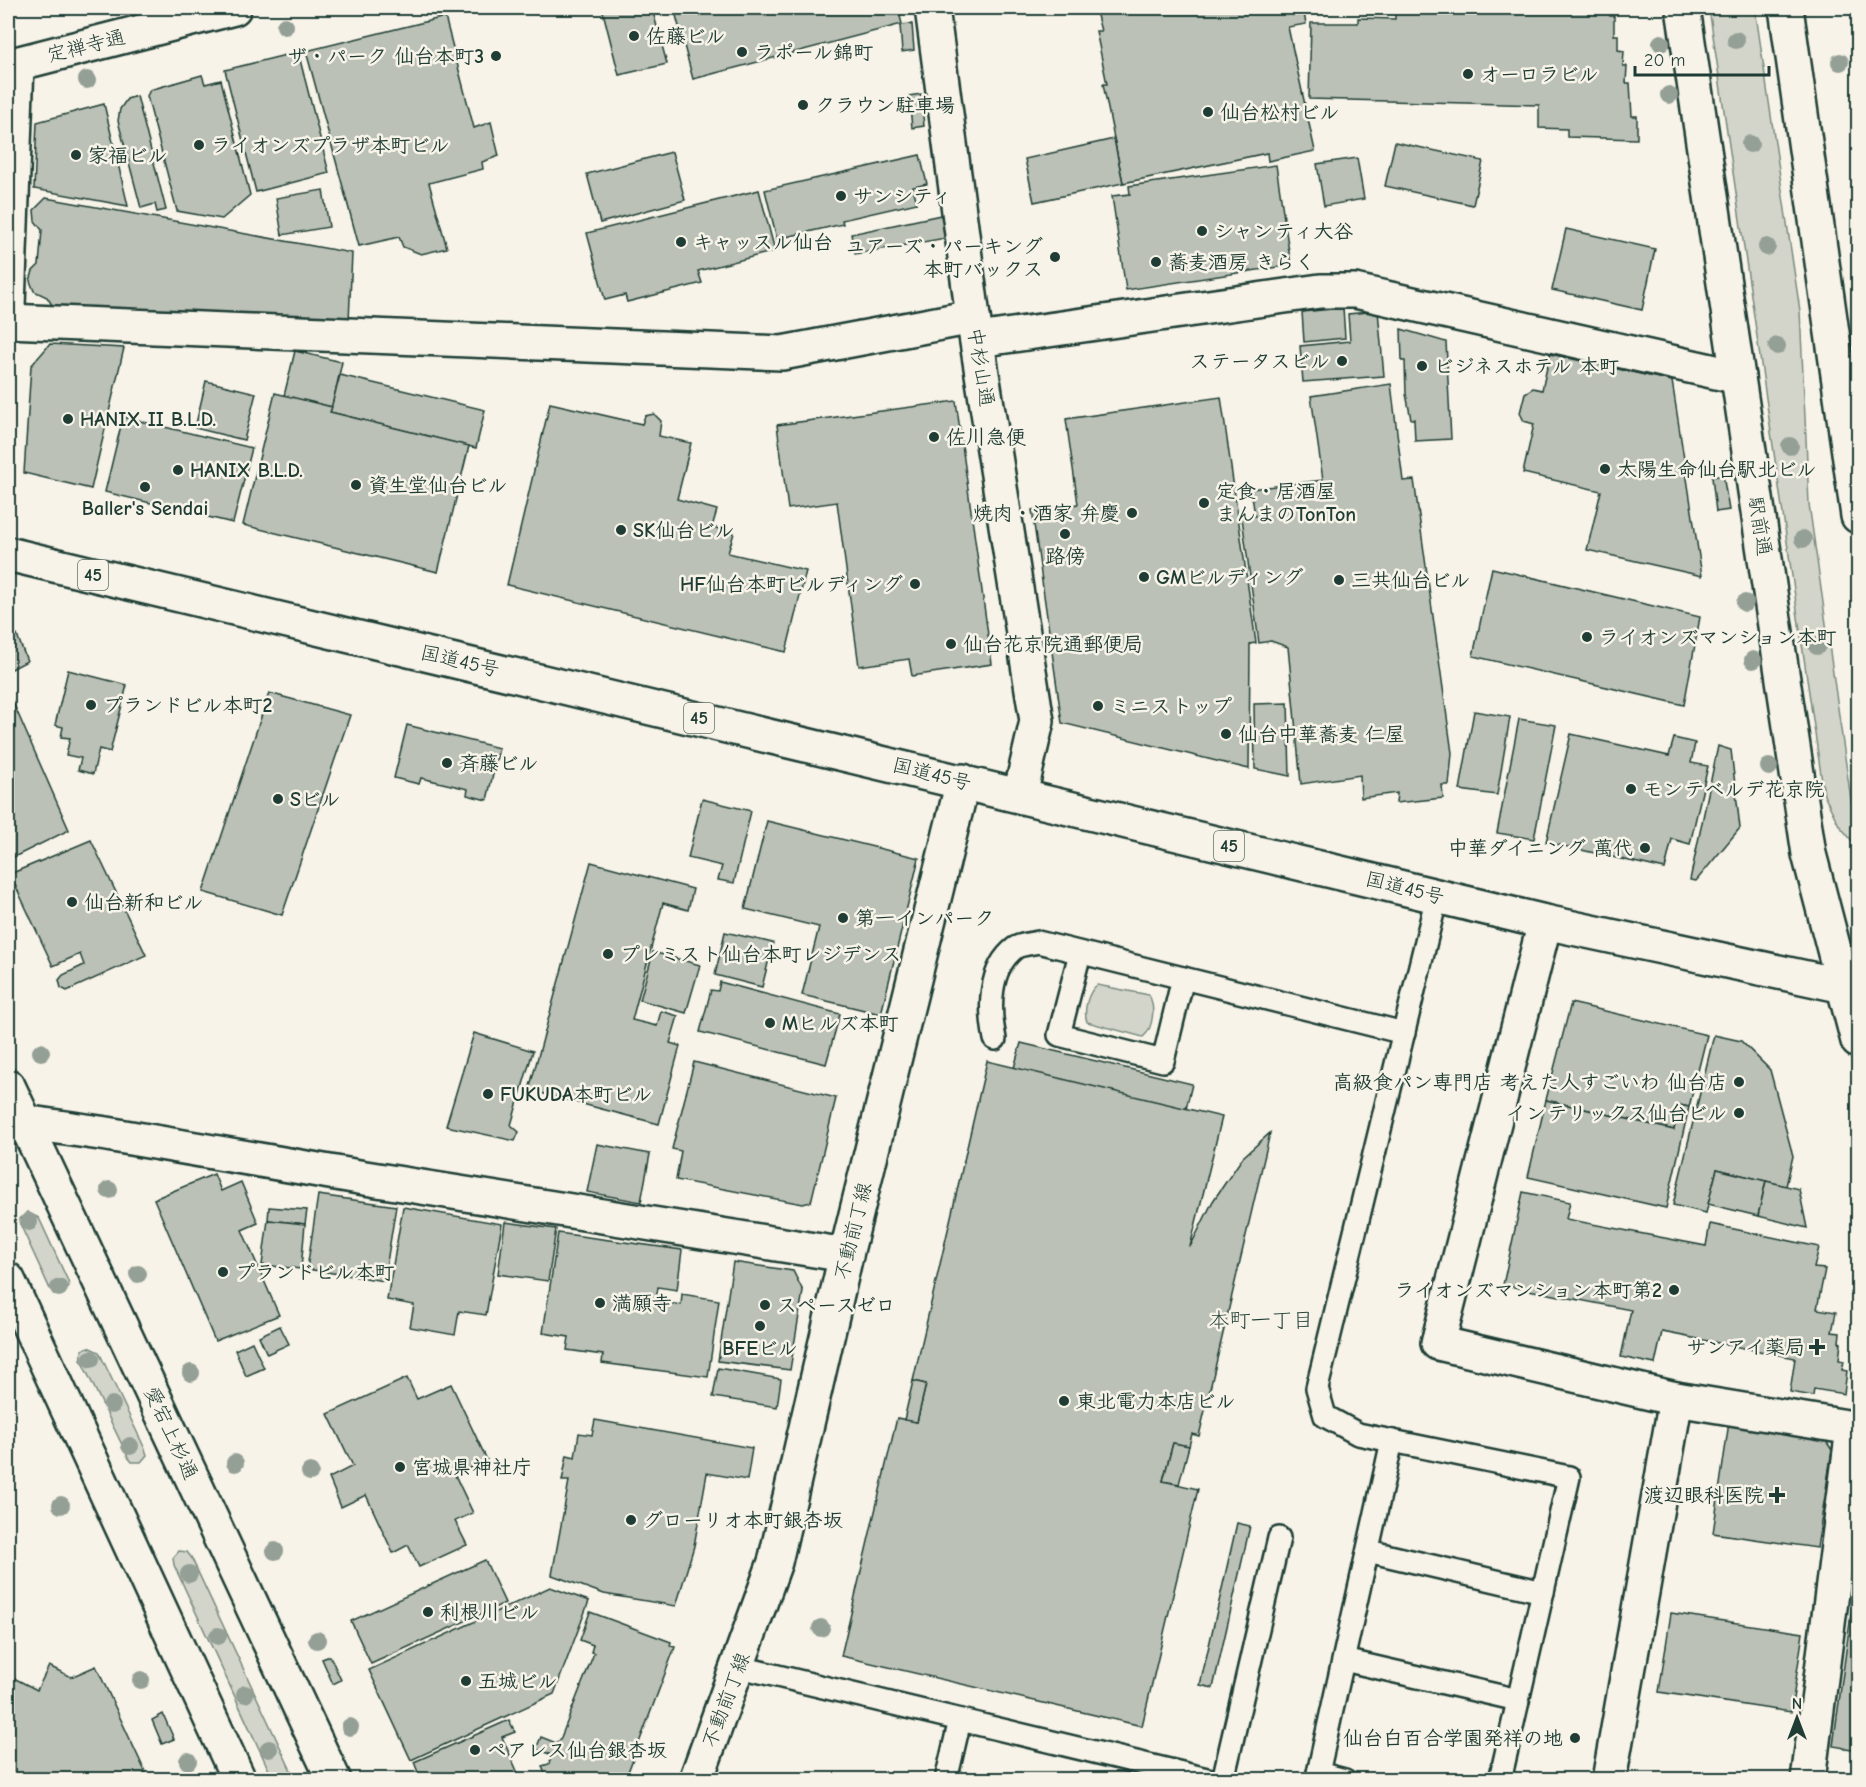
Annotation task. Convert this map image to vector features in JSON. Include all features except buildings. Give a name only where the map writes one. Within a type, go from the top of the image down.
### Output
[{"type":"main road","name":"定禅寺通","points":[[12,65],[234,8]]},
{"type":"main road","name":"中杉山通","points":[[932,8],[976,329],[1037,721],[1020,795]]},
{"type":"main road","name":"駅前通","points":[[1683,8],[1809,854],[1852,987],[1858,1041]]},
{"type":"main road","points":[[1786,8],[1858,516]]},
{"type":"main road","points":[[8,306],[12,65]]},
{"type":"main road","points":[[8,321],[782,353],[1320,291],[1355,291],[1738,377]]},
{"type":"main road","name":"国道45号","points":[[8,554],[1545,922],[1852,987]]},
{"type":"main road","name":"不動前丁線","points":[[696,1779],[740,1667],[775,1562],[846,1255],[963,781]]},
{"type":"main road","points":[[1545,922],[1438,1343],[1676,1399],[1856,1427],[1808,1779]]},
{"type":"main road","name":"愛宕上杉通","points":[[8,1086],[16,1125],[334,1779]]},
{"type":"main road","points":[[16,1125],[107,1134],[846,1255]]},
{"type":"main road","points":[[8,1280],[238,1779]]},
{"type":"main road","points":[[1609,1779],[1676,1399]]},
{"type":"lane","points":[[1437,896],[1317,1388],[1325,1416],[1358,1434],[1569,1477],[1500,1779]]},
{"type":"lane","points":[[996,1039],[991,1020],[993,987],[1003,963],[1017,947],[1038,942],[1404,1033]]},
{"type":"lane","points":[[1080,953],[1059,1035],[1163,1061],[1183,978]]},
{"type":"lane","points":[[1345,1779],[1318,1776],[1392,1441]]},
{"type":"lane","points":[[1223,1779],[1279,1538]]},
{"type":"lane","points":[[1368,1551],[1543,1592]]},
{"type":"lane","points":[[1344,1660],[1518,1700]]},
{"type":"lane","points":[[740,1667],[1178,1776],[1211,1779]]},
{"type":"lane","points":[[946,1779],[960,1720]]},
{"type":"shaded area","points":[[1709,8],[1755,8],[1800,311],[1809,504],[1857,842],[1853,842],[1839,825],[1824,795]]},
{"type":"shaded area","points":[[1097,985],[1149,995],[1152,1017],[1147,1033],[1143,1037],[1087,1022],[1087,1002]]},
{"type":"shaded area","points":[[27,1212],[39,1218],[68,1281],[69,1287],[63,1294],[54,1294],[50,1289],[21,1226],[20,1219]]},
{"type":"shaded area","points":[[88,1347],[99,1352],[145,1449],[147,1455],[141,1462],[132,1462],[128,1457],[81,1360],[82,1350]]},
{"type":"shaded area","points":[[179,1551],[187,1552],[191,1557],[295,1779],[273,1779],[174,1565],[173,1558]]},
{"type":"place","name":"佐藤ビル","points":[[634,36]]},
{"type":"place","name":"ラポール錦町","points":[[742,52]]},
{"type":"place","name":"ザ・パーク 仙台本町3","points":[[496,56]]},
{"type":"place","name":"オーロラビル","points":[[1468,74]]},
{"type":"place","name":"クラウン駐車場","points":[[803,105]]},
{"type":"place","name":"仙台松村ビル","points":[[1208,112]]},
{"type":"place","name":"ライオンズプラザ本町ビル","points":[[199,145]]},
{"type":"place","name":"家福ビル","points":[[76,155]]},
{"type":"place","name":"サンシティ","points":[[841,196]]},
{"type":"place","name":"シャンティ大谷","points":[[1202,231]]},
{"type":"place","name":"キャッスル仙台","points":[[681,242]]},
{"type":"place","name":"ユアーズ・パーキング 本町バックス","points":[[1055,257]]},
{"type":"place","name":"蕎麦酒房 きらく","points":[[1156,262]]},
{"type":"place","name":"ステータスビル","points":[[1342,361]]},
{"type":"place","name":"ビジネスホテル 本町","points":[[1422,366]]},
{"type":"place","name":"HANIX II B.L.D.","points":[[68,419]]},
{"type":"place","name":"佐川急便","points":[[934,437]]},
{"type":"place","name":"太陽生命仙台駅北ビル","points":[[1605,469]]},
{"type":"place","name":"HANIX B.L.D.","points":[[178,470]]},
{"type":"place","name":"資生堂仙台ビル","points":[[356,485]]},
{"type":"place","name":"Baller's Sendai","points":[[145,487]]},
{"type":"place","name":"定食・居酒屋 まんまのTonTon","points":[[1204,503]]},
{"type":"place","name":"焼肉・酒家 弁慶","points":[[1132,513]]},
{"type":"place","name":"SK仙台ビル","points":[[621,530]]},
{"type":"place","name":"路傍","points":[[1065,534]]},
{"type":"place","name":"GMビルディング","points":[[1144,577]]},
{"type":"place","name":"三共仙台ビル","points":[[1339,580]]},
{"type":"place","name":"HF仙台本町ビルディング","points":[[915,584]]},
{"type":"place","name":"ライオンズマンション本町","points":[[1587,637]]},
{"type":"place","name":"仙台花京院通郵便局","points":[[951,644]]},
{"type":"place","name":"プランドビル本町2","points":[[91,705]]},
{"type":"place","name":"ミニストップ","points":[[1098,706]]},
{"type":"place","name":"仙台中華蕎麦 仁屋","points":[[1226,734]]},
{"type":"place","name":"斉藤ビル","points":[[447,763]]},
{"type":"place","name":"モンテベルデ花京院","points":[[1631,789]]},
{"type":"place","name":"Sビル","points":[[278,799]]},
{"type":"place","name":"中華ダイニング 萬代","points":[[1645,848]]},
{"type":"place","name":"仙台新和ビル","points":[[72,902]]},
{"type":"place","name":"第一インパーク","points":[[843,918]]},
{"type":"place","name":"プレミスト仙台本町レジデンス","points":[[608,954]]},
{"type":"place","name":"Mヒルズ本町","points":[[770,1023]]},
{"type":"place","name":"高級食パン専門店 考えた人すごいわ 仙台店","points":[[1739,1082]]},
{"type":"place","name":"FUKUDA本町ビル","points":[[488,1094]]},
{"type":"place","name":"インテリックス仙台ビル","points":[[1739,1113]]},
{"type":"place","name":"プランドビル本町","points":[[223,1272]]},
{"type":"place","name":"ライオンズマンション本町第2","points":[[1674,1290]]},
{"type":"place","name":"満願寺","points":[[600,1303]]},
{"type":"place","name":"スペースゼロ","points":[[765,1305]]},
{"type":"place","name":"BFEビル","points":[[760,1326]]},
{"type":"place","name":"サンアイ薬局","points":[[1817,1347]]},
{"type":"place","name":"東北電力本店ビル","points":[[1064,1401]]},
{"type":"place","name":"宮城県神社庁","points":[[400,1467]]},
{"type":"place","name":"渡辺眼科医院","points":[[1777,1495]]},
{"type":"place","name":"グローリオ本町銀杏坂","points":[[631,1520]]},
{"type":"place","name":"利根川ビル","points":[[428,1612]]},
{"type":"place","name":"五城ビル","points":[[466,1681]]},
{"type":"place","name":"仙台白百合学園発祥の地","points":[[1575,1738]]},
{"type":"place","name":"ペアレス仙台銀杏坂","points":[[475,1750]]},
{"type":"district","name":"本町一丁目","points":[[1261,1320]]}]
